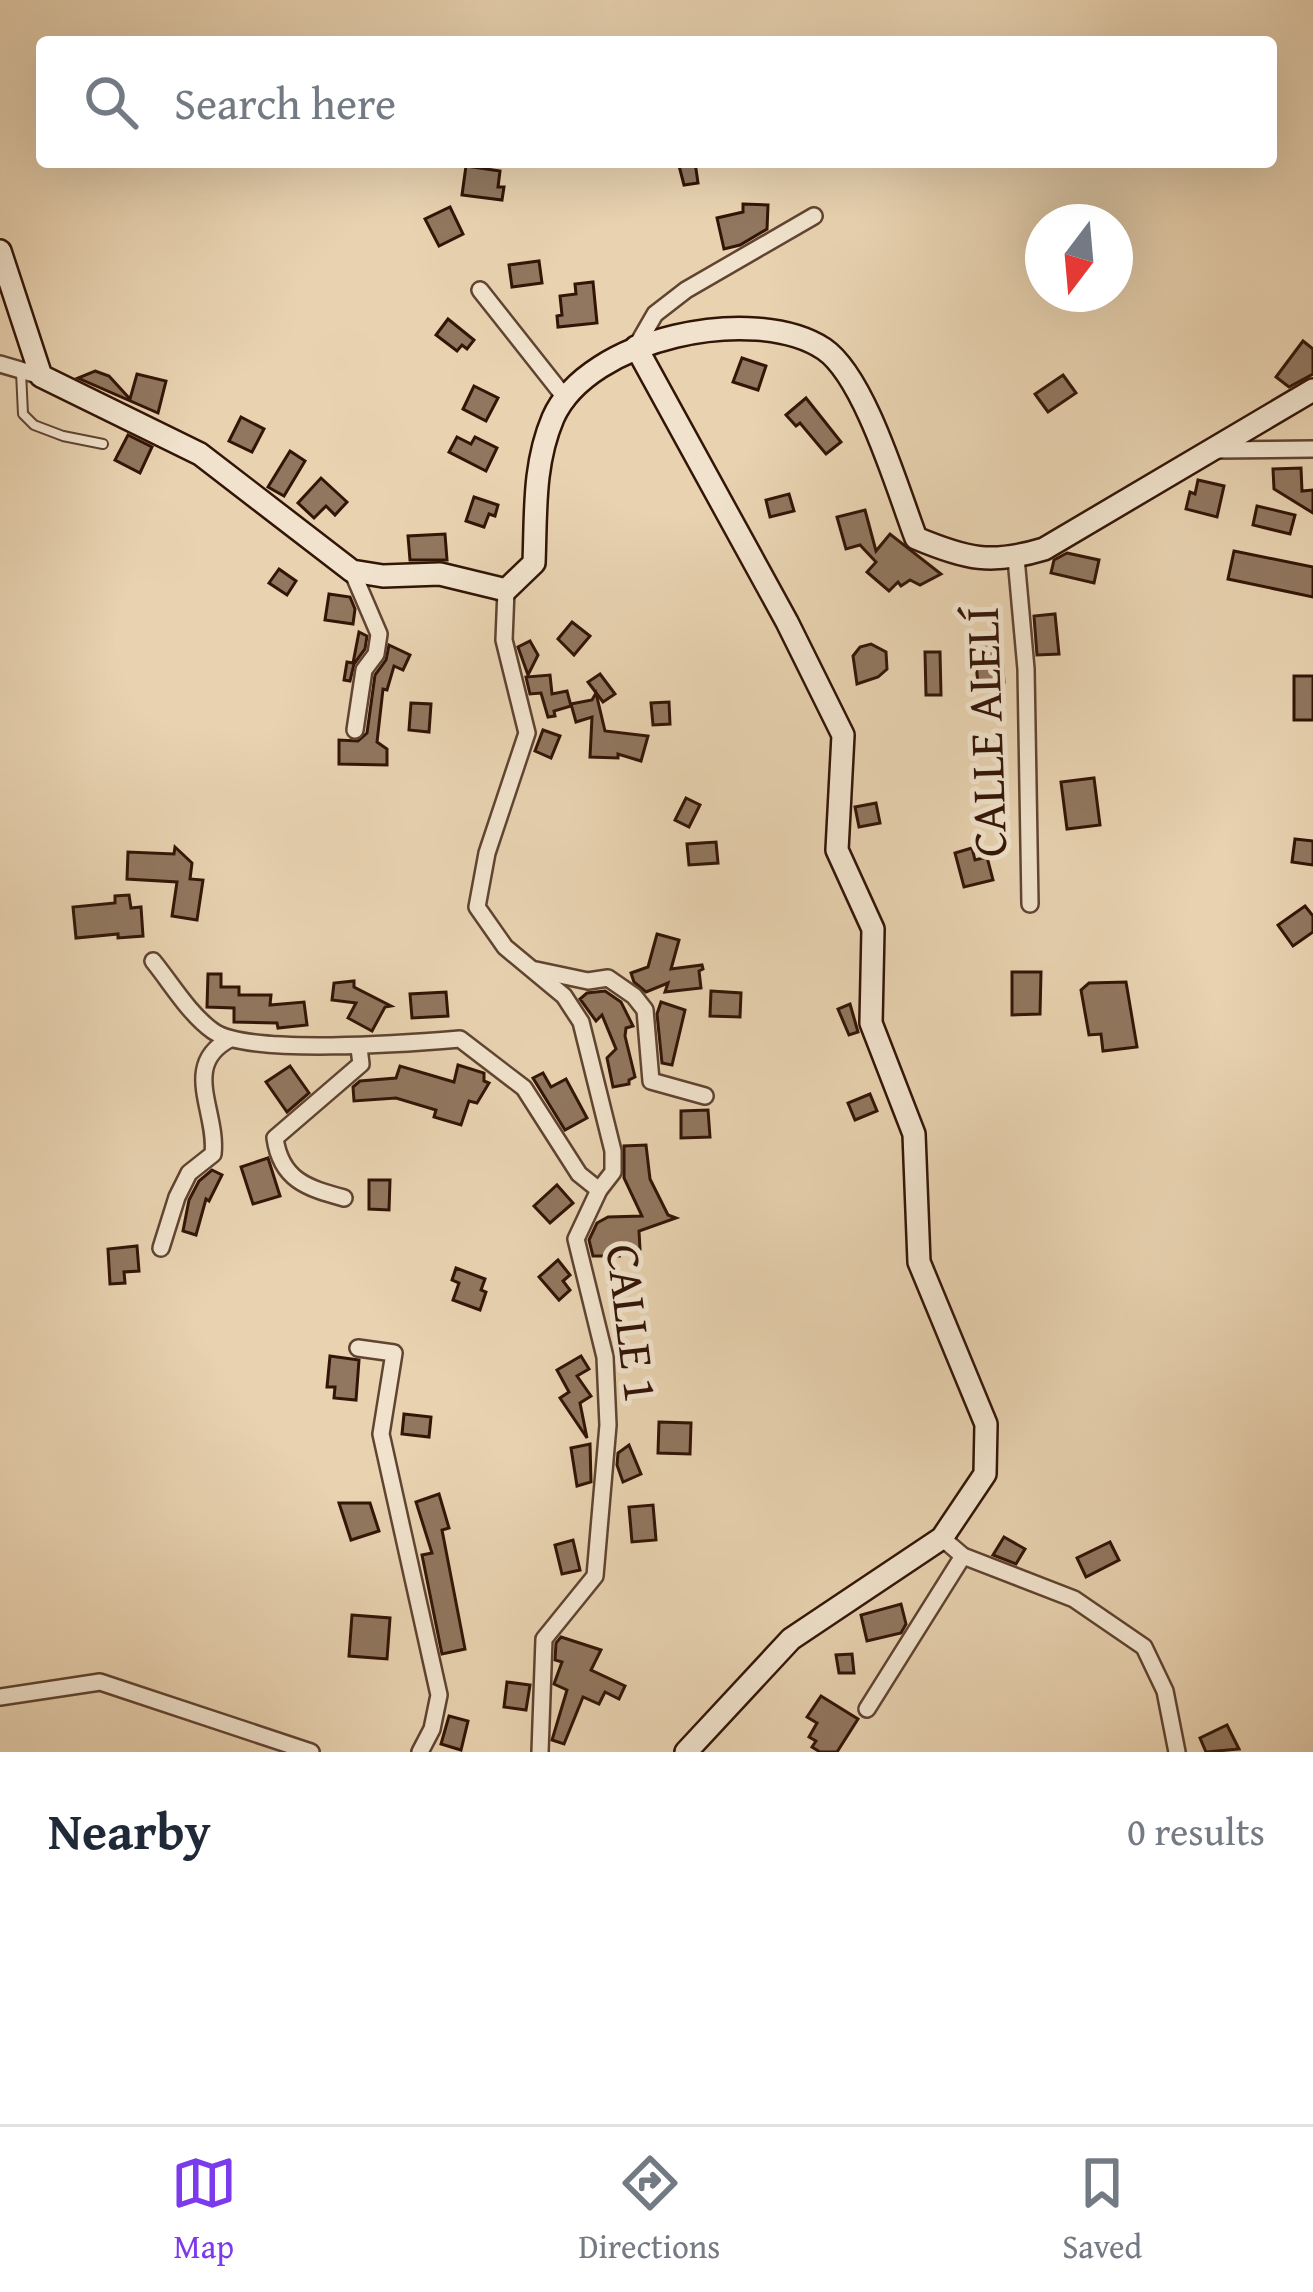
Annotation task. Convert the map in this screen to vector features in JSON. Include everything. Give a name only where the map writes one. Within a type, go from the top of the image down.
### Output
[{"type":"street","points":[[636,347],[656,314],[686,290],[814,216]]},
{"type":"street","points":[[0,250],[31,373]]},
{"type":"street","points":[[480,290],[567,400]]},
{"type":"street","points":[[0,364],[31,373],[200,454],[352,571],[383,576],[440,574],[506,590],[535,563],[537,468],[555,414],[585,379],[636,347],[702,331],[756,329],[793,334],[827,351],[861,396],[916,538],[963,557],[1016,558],[1044,549],[1313,391]]},
{"type":"street","points":[[636,347],[787,622],[842,735],[836,850],[873,929],[872,1023],[914,1134],[919,1262],[986,1424],[985,1474],[942,1538],[791,1639],[686,1752]]},
{"type":"street","points":[[1212,451],[1313,448]]},
{"type":"street","name":"CALLE ALELÍ","points":[[1016,558],[1026,669],[1030,904]]},
{"type":"street","points":[[352,571],[379,634],[376,654],[364,670],[355,730]]},
{"type":"street","name":"CALLE 1","points":[[506,590],[504,640],[527,733],[487,853],[477,907],[505,947],[565,996],[581,1022],[613,1150],[613,1172],[576,1239],[605,1357],[608,1425],[595,1576],[544,1639],[540,1752]]},
{"type":"street","points":[[153,961],[200,1020],[230,1039],[359,1048],[460,1039],[524,1088],[579,1174],[599,1190]]},
{"type":"street","points":[[533,970],[617,982],[645,1010],[651,1081],[705,1096]]},
{"type":"street","points":[[161,1248],[189,1173],[213,1154],[215,1133],[203,1077],[206,1058],[230,1039]]},
{"type":"street","points":[[344,1198],[303,1186],[286,1172],[275,1138],[361,1064],[359,1048]]},
{"type":"street","points":[[358,1348],[394,1352],[381,1433],[439,1695],[432,1729],[420,1752]]},
{"type":"street","points":[[942,1538],[963,1556],[1073,1599],[1144,1647],[1165,1691],[1178,1752]]},
{"type":"street","points":[[867,1709],[963,1556]]},
{"type":"street","points":[[0,1697],[100,1682],[311,1752]]},
{"type":"lane","points":[[31,373],[23,414],[34,424],[103,444]]},
{"type":"building","points":[[466,168],[500,171],[502,200],[462,195]]},
{"type":"building","points":[[680,168],[696,168],[698,183],[684,185]]},
{"type":"building","points":[[743,204],[768,205],[767,229],[724,249],[717,218],[743,212]]},
{"type":"building","points":[[450,207],[463,234],[439,246],[425,219]]},
{"type":"building","points":[[539,261],[542,283],[512,287],[509,265]]},
{"type":"building","points":[[593,282],[597,323],[558,327],[560,296],[576,294],[575,284]]},
{"type":"building","points":[[448,319],[474,340],[467,349],[462,345],[457,351],[436,335]]},
{"type":"building","points":[[1303,341],[1313,349],[1313,374],[1289,387],[1276,377]]},
{"type":"building","points":[[742,358],[766,366],[758,390],[733,382]]},
{"type":"building","points":[[95,371],[109,376],[130,399],[137,374],[166,381],[158,413],[78,378]]},
{"type":"building","points":[[1063,375],[1076,393],[1048,412],[1035,394]]},
{"type":"building","points":[[474,386],[498,398],[486,421],[463,409]]},
{"type":"building","points":[[806,398],[841,442],[826,454],[800,423],[796,426],[786,415]]},
{"type":"building","points":[[241,417],[264,429],[252,452],[229,441]]},
{"type":"building","points":[[128,435],[152,447],[140,473],[115,460]]},
{"type":"building","points":[[457,437],[471,444],[475,437],[497,448],[486,471],[449,452]]},
{"type":"building","points":[[290,451],[305,461],[284,496],[268,487]]},
{"type":"building","points":[[1301,468],[1302,491],[1313,490],[1313,513],[1274,489],[1273,469]]},
{"type":"building","points":[[321,478],[347,502],[335,515],[326,506],[314,518],[298,503]]},
{"type":"building","points":[[1198,480],[1224,486],[1217,517],[1186,509]]},
{"type":"building","points":[[789,494],[794,511],[770,517],[766,500]]},
{"type":"building","points":[[474,497],[498,505],[484,527],[466,521]]},
{"type":"building","points":[[1257,506],[1295,515],[1290,534],[1253,525]]},
{"type":"building","points":[[865,510],[876,551],[890,534],[941,574],[920,585],[910,580],[901,586],[898,582],[889,591],[867,572],[876,562],[860,545],[846,549],[837,517]]},
{"type":"building","points":[[445,534],[447,560],[410,560],[408,536]]},
{"type":"building","points":[[1234,551],[1313,567],[1313,597],[1228,579]]},
{"type":"building","points":[[1067,553],[1099,560],[1094,583],[1051,573],[1054,560]]},
{"type":"building","points":[[279,569],[296,581],[287,595],[269,583]]},
{"type":"building","points":[[329,594],[350,597],[355,609],[353,624],[325,620]]},
{"type":"building","points":[[1055,614],[1059,654],[1037,655],[1034,616]]},
{"type":"building","points":[[572,622],[590,636],[574,655],[558,639]]},
{"type":"building","points":[[359,632],[367,636],[365,649],[350,681],[344,680],[347,662],[353,663]]},
{"type":"building","points":[[530,641],[538,655],[528,675],[518,647]]},
{"type":"building","points":[[1001,642],[1004,682],[978,684],[974,644]]},
{"type":"building","points":[[871,644],[886,652],[887,669],[857,684],[853,656],[860,647]]},
{"type":"building","points":[[389,645],[410,655],[403,670],[394,666],[387,690],[383,689],[377,742],[387,749],[387,765],[339,764],[339,740],[358,741],[367,733],[375,675],[386,660]]},
{"type":"building","points":[[925,652],[940,652],[941,695],[926,695]]},
{"type":"building","points":[[600,674],[615,694],[603,702],[588,682]]},
{"type":"building","points":[[550,675],[552,694],[567,691],[571,706],[548,717],[541,693],[530,694],[526,677]]},
{"type":"building","points":[[1294,676],[1313,676],[1313,720],[1294,720]]},
{"type":"building","points":[[596,693],[605,731],[648,736],[641,761],[618,754],[618,758],[590,757],[592,717],[576,722],[571,704],[592,700]]},
{"type":"building","points":[[669,702],[670,724],[653,725],[651,703]]},
{"type":"building","points":[[411,703],[431,704],[429,732],[409,730]]},
{"type":"building","points":[[543,730],[560,736],[551,758],[535,751]]},
{"type":"building","points":[[1094,778],[1100,825],[1067,829],[1061,782]]},
{"type":"building","points":[[686,798],[700,805],[689,827],[675,820]]},
{"type":"building","points":[[876,803],[880,823],[859,827],[855,807]]},
{"type":"building","points":[[1295,839],[1313,841],[1313,865],[1292,862]]},
{"type":"building","points":[[716,842],[718,863],[689,865],[687,844]]},
{"type":"building","points":[[175,847],[192,863],[190,879],[203,880],[197,920],[172,916],[177,882],[127,879],[128,852],[174,854]]},
{"type":"building","points":[[972,848],[975,860],[987,857],[993,880],[964,887],[955,853]]},
{"type":"building","points":[[129,895],[131,908],[141,907],[143,936],[76,938],[73,907],[115,903],[115,896]]},
{"type":"building","points":[[1305,906],[1313,916],[1313,932],[1293,946],[1278,925]]},
{"type":"building","points":[[657,934],[679,940],[671,969],[702,965],[701,988],[665,992],[668,983],[646,992],[634,982],[631,973],[648,967]]},
{"type":"building","points":[[1012,972],[1041,972],[1040,1014],[1012,1015]]},
{"type":"building","points":[[208,974],[221,974],[221,987],[239,987],[239,995],[271,995],[270,1005],[304,1002],[307,1025],[278,1028],[277,1023],[234,1022],[234,1008],[207,1007]]},
{"type":"building","points":[[354,981],[354,987],[391,1006],[385,1007],[372,1031],[348,1018],[356,1003],[332,1000],[334,983]]},
{"type":"building","points":[[1126,982],[1137,1047],[1103,1051],[1101,1034],[1089,1035],[1081,990],[1089,983]]},
{"type":"building","points":[[605,991],[621,1002],[633,1026],[626,1028],[625,1036],[635,1077],[629,1084],[613,1087],[607,1058],[616,1049],[602,1015],[596,1021],[580,999]]},
{"type":"building","points":[[711,991],[741,993],[740,1017],[710,1016]]},
{"type":"building","points":[[446,992],[448,1016],[412,1018],[410,994]]},
{"type":"building","points":[[661,1002],[685,1010],[672,1065],[662,1063],[657,1014]]},
{"type":"building","points":[[850,1004],[858,1032],[849,1035],[838,1009]]},
{"type":"building","points":[[458,1065],[484,1073],[489,1083],[477,1103],[469,1101],[461,1125],[434,1117],[436,1110],[396,1098],[354,1101],[353,1087],[360,1081],[396,1078],[400,1066],[454,1082]]},
{"type":"building","points":[[290,1066],[309,1093],[287,1112],[266,1082]]},
{"type":"building","points":[[543,1073],[551,1087],[566,1079],[587,1118],[565,1130],[533,1078]]},
{"type":"building","points":[[870,1094],[877,1111],[855,1120],[848,1103]]},
{"type":"building","points":[[708,1110],[710,1137],[681,1138],[681,1111]]},
{"type":"building","points":[[646,1145],[650,1179],[668,1215],[676,1218],[639,1231],[640,1249],[617,1250],[619,1256],[593,1256],[589,1240],[597,1223],[608,1217],[642,1216],[624,1178],[624,1146]]},
{"type":"building","points":[[268,1158],[280,1196],[253,1204],[241,1167]]},
{"type":"building","points":[[212,1170],[222,1175],[209,1201],[206,1199],[196,1235],[183,1231],[189,1200],[199,1181]]},
{"type":"building","points":[[369,1180],[390,1180],[389,1210],[369,1209]]},
{"type":"building","points":[[557,1185],[573,1203],[550,1223],[534,1206]]},
{"type":"building","points":[[137,1246],[139,1271],[124,1272],[125,1283],[110,1284],[108,1249]]},
{"type":"building","points":[[558,1260],[570,1275],[563,1281],[570,1290],[559,1300],[539,1277]]},
{"type":"building","points":[[456,1268],[485,1279],[480,1310],[453,1300],[459,1283],[452,1280]]},
{"type":"building","points":[[330,1356],[359,1360],[356,1400],[334,1398],[335,1387],[327,1387]]},
{"type":"building","points":[[581,1356],[589,1369],[577,1376],[591,1396],[580,1403],[587,1438],[560,1398],[569,1392],[557,1370]]},
{"type":"building","points":[[404,1414],[431,1417],[429,1437],[402,1434]]},
{"type":"building","points":[[659,1422],[691,1423],[690,1454],[658,1453]]},
{"type":"building","points":[[590,1444],[591,1482],[577,1486],[571,1448]]},
{"type":"building","points":[[629,1445],[641,1474],[623,1482],[618,1453]]},
{"type":"building","points":[[439,1494],[449,1528],[442,1530],[465,1649],[442,1654],[422,1555],[432,1553],[416,1502]]},
{"type":"building","points":[[339,1503],[370,1503],[379,1531],[351,1540]]},
{"type":"building","points":[[653,1505],[656,1540],[632,1542],[629,1507]]},
{"type":"building","points":[[1004,1537],[1025,1549],[1016,1564],[993,1555]]},
{"type":"building","points":[[573,1540],[580,1570],[562,1574],[555,1545]]},
{"type":"building","points":[[1110,1542],[1119,1560],[1086,1577],[1077,1558]]},
{"type":"building","points":[[901,1604],[906,1624],[901,1633],[867,1641],[861,1615]]},
{"type":"building","points":[[352,1615],[390,1618],[387,1659],[349,1656]]},
{"type":"building","points":[[561,1637],[601,1650],[591,1670],[625,1686],[619,1699],[605,1692],[599,1704],[583,1697],[564,1744],[552,1740],[567,1690],[554,1684],[562,1662],[555,1660]]},
{"type":"building","points":[[852,1654],[854,1673],[839,1673],[836,1655]]},
{"type":"building","points":[[507,1682],[530,1685],[526,1710],[504,1707]]},
{"type":"building","points":[[821,1696],[858,1719],[837,1752],[820,1752],[809,1737],[817,1723],[807,1717]]},
{"type":"building","points":[[449,1716],[468,1721],[461,1750],[441,1744]]},
{"type":"building","points":[[1227,1725],[1239,1749],[1206,1752],[1200,1738]]}]
